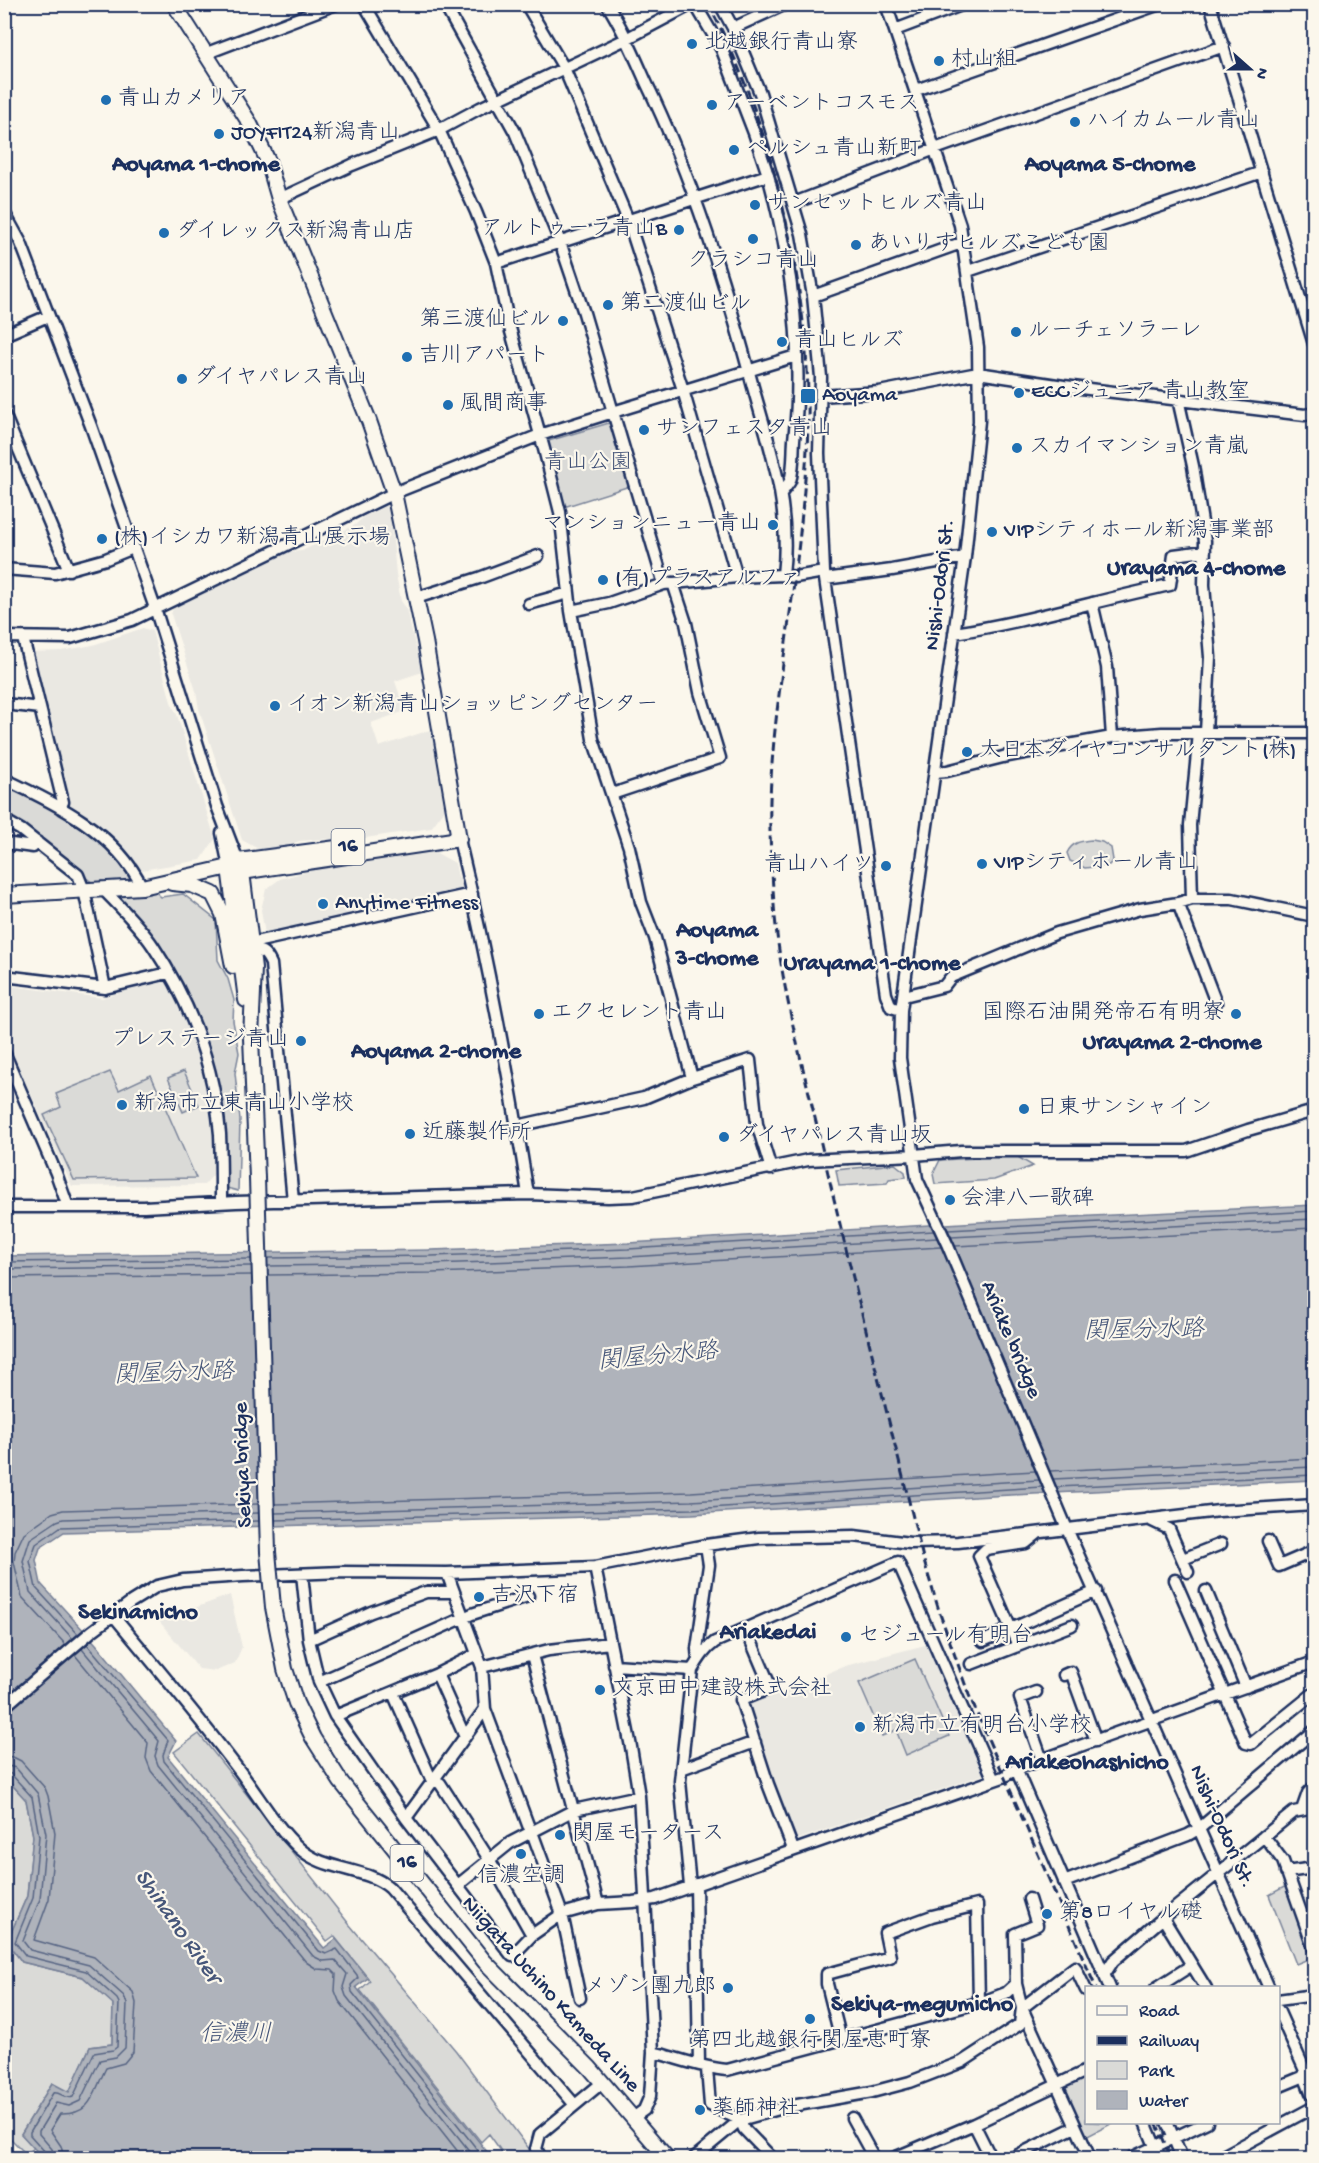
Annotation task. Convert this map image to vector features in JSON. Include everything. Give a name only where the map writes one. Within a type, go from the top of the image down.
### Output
[{"type":"highway","points":[[1311,2074],[1314,2092]]},
{"type":"main road","points":[[174,4],[249,122],[268,161],[279,199],[369,421],[394,493],[416,598],[459,836]]},
{"type":"main road","name":"16","points":[[237,867],[459,836]]},
{"type":"main road","points":[[4,895],[142,887],[237,867]]},
{"type":"main road","name":"16","points":[[237,867],[254,968],[251,1038]]},
{"type":"main road","name":"16","points":[[237,867],[246,999],[251,1038]]},
{"type":"main road","points":[[163,881],[192,885],[213,894],[223,914],[233,964],[246,999]]},
{"type":"main road","name":"Sekiya bridge","points":[[251,1038],[268,1552],[273,1607]]},
{"type":"main road","name":"Niigata Uchino Kameda Line","points":[[273,1607],[285,1669],[296,1703],[313,1738],[341,1782],[485,1962],[603,2082],[667,2158]]},
{"type":"street","points":[[207,53],[336,4]]},
{"type":"street","points":[[364,4],[439,130],[496,263],[508,321],[560,512],[571,611],[593,739],[629,847],[641,902],[655,938],[692,1078]]},
{"type":"street","points":[[444,4],[515,132],[560,242],[669,584],[686,623],[700,692],[720,758],[612,794]]},
{"type":"street","points":[[526,4],[564,68],[628,220],[683,390],[736,577]]},
{"type":"street","points":[[607,4],[624,30],[626,39],[668,127],[696,198],[749,371],[782,492],[786,536],[783,575]]},
{"type":"street","points":[[279,199],[352,165],[439,130],[694,4],[722,50],[754,133],[776,205],[788,265],[796,356],[797,404],[790,481],[782,492]]},
{"type":"street","points":[[720,4],[733,28],[760,93],[802,234],[813,296],[821,377],[819,453],[825,575],[886,994],[891,1007],[901,1010]]},
{"type":"street","points":[[733,28],[786,4]]},
{"type":"street","name":"Nishi-Odori St.","points":[[886,4],[964,242],[978,347],[979,421],[965,557],[901,1010],[900,1058],[917,1179]]},
{"type":"street","points":[[895,30],[964,4]]},
{"type":"street","points":[[916,90],[1160,4]]},
{"type":"street","points":[[1210,4],[1314,344]]},
{"type":"street","points":[[794,203],[935,149],[1224,46]]},
{"type":"street","points":[[968,271],[1262,172]]},
{"type":"street","points":[[496,263],[768,175]]},
{"type":"street","points":[[4,212],[21,243],[91,426],[155,608],[237,867]]},
{"type":"street","points":[[813,296],[964,242]]},
{"type":"street","points":[[4,335],[48,316]]},
{"type":"street","points":[[4,637],[70,638],[132,620],[394,493],[540,435],[796,356]]},
{"type":"street","points":[[821,396],[879,392],[978,373],[1064,386],[1305,415],[1314,413]]},
{"type":"street","points":[[1178,399],[1197,483],[1205,550],[1204,585],[1210,657],[1190,825],[1192,898]]},
{"type":"street","points":[[4,414],[69,570]]},
{"type":"street","points":[[4,569],[55,573],[106,559],[134,548]]},
{"type":"street","points":[[954,633],[1002,626],[1170,585],[1174,555],[1205,550]]},
{"type":"street","points":[[416,598],[538,556]]},
{"type":"street","points":[[571,611],[609,603],[669,584],[736,577],[783,575],[795,577],[892,570],[965,557]]},
{"type":"street","points":[[529,604],[569,592]]},
{"type":"street","points":[[1092,603],[1107,667],[1112,737]]},
{"type":"street","points":[[23,638],[63,802],[59,807]]},
{"type":"street","points":[[4,704],[40,708]]},
{"type":"street","points":[[935,772],[1015,754],[1112,737],[1202,732],[1314,733]]},
{"type":"street","points":[[4,779],[59,807],[95,832],[127,860],[142,887]]},
{"type":"street","points":[[4,820],[37,842],[78,875],[84,890],[105,988]]},
{"type":"street","points":[[459,836],[517,1126],[528,1194]]},
{"type":"street","points":[[4,843],[33,847],[37,842]]},
{"type":"street","points":[[102,888],[137,925],[153,946],[194,1021],[211,1076],[220,1135],[221,1203]]},
{"type":"street","points":[[251,946],[472,894]]},
{"type":"street","points":[[904,996],[944,986],[951,976],[1057,933],[1140,909],[1178,903],[1192,898],[1232,899],[1314,916]]},
{"type":"street","points":[[1178,903],[1216,1003]]},
{"type":"street","points":[[251,946],[267,954],[271,964],[293,1201]]},
{"type":"street","points":[[4,976],[105,988],[168,973]]},
{"type":"street","points":[[4,1052],[69,1207]]},
{"type":"street","points":[[517,1126],[644,1098],[692,1078],[750,1060],[757,1124],[771,1168]]},
{"type":"street","points":[[4,1207],[144,1207],[528,1194],[633,1196],[808,1160],[961,1151],[1186,1151],[1314,1111]]},
{"type":"street","name":"Ariake bridge","points":[[917,1179],[995,1354],[1066,1523]]},
{"type":"street","points":[[4,1707],[92,1631],[131,1602],[157,1586],[183,1580],[302,1574],[447,1573],[595,1567],[706,1545],[759,1538],[854,1536],[910,1543],[958,1542],[1038,1533],[1066,1523],[1148,1519],[1219,1511],[1314,1505]]},
{"type":"street","points":[[1148,1519],[1170,1529],[1188,1572]]},
{"type":"street","name":"Nishi-Odori St.","points":[[1066,1523],[1268,1986]]},
{"type":"street","points":[[1018,1646],[979,1556],[986,1549],[1026,1543],[1038,1533]]},
{"type":"street","points":[[1268,1541],[1280,1566],[1314,1551]]},
{"type":"street","points":[[1183,1559],[1221,1544]]},
{"type":"street","points":[[698,1660],[697,1649],[709,1565],[706,1545]]},
{"type":"street","points":[[771,2158],[744,2129],[740,2120],[710,2105],[703,2067],[693,1885],[680,1781],[692,1670],[706,1649],[715,1642],[898,1562],[994,1780]]},
{"type":"street","points":[[595,1567],[639,1797],[653,2052],[650,2096],[644,2110],[633,2118]]},
{"type":"street","points":[[447,1573],[482,1667],[485,1709],[562,1914],[580,1998]]},
{"type":"street","points":[[302,1574],[309,1640],[319,1682],[335,1716],[406,1818],[512,1956],[532,1935],[562,1914],[598,1904],[645,1901],[693,1885],[1003,1777],[1016,1769],[1314,1662]]},
{"type":"street","points":[[1175,1580],[1246,1743],[1251,1744],[1314,1693]]},
{"type":"street","points":[[983,1641],[1096,1591]]},
{"type":"street","points":[[1206,1591],[1246,1687]]},
{"type":"street","points":[[309,1640],[371,1612],[426,1592],[454,1592]]},
{"type":"street","points":[[319,1682],[464,1618],[528,1596]]},
{"type":"street","points":[[114,1616],[238,1768],[294,1843],[312,1857],[374,1876],[390,1888],[575,2104]]},
{"type":"street","points":[[971,1664],[1072,1625]]},
{"type":"street","points":[[746,1629],[771,1688],[741,1700],[768,1784],[793,1849]]},
{"type":"street","points":[[482,1667],[549,1650],[610,1643]]},
{"type":"street","points":[[335,1716],[437,1674],[477,1654]]},
{"type":"street","points":[[532,1655],[598,1904]]},
{"type":"street","points":[[614,1665],[692,1670]]},
{"type":"street","points":[[1064,1675],[1071,1672],[1096,1741]]},
{"type":"street","points":[[437,1674],[465,1737]]},
{"type":"street","points":[[1036,1692],[1020,1698],[1042,1760]]},
{"type":"street","points":[[393,1693],[432,1781]]},
{"type":"street","points":[[406,1818],[485,1709]]},
{"type":"street","points":[[1064,1882],[1188,1835],[1200,1828],[1314,1731]]},
{"type":"street","points":[[681,1769],[755,1742]]},
{"type":"street","points":[[1016,1769],[1109,1986]]},
{"type":"street","points":[[432,1781],[440,1783],[489,1859],[532,1935]]},
{"type":"street","points":[[1302,1810],[1308,1793],[1314,1787]]},
{"type":"street","points":[[458,1885],[510,1843],[574,1810],[639,1797]]},
{"type":"street","points":[[1104,1975],[1113,1961],[1219,1871],[1294,1812],[1314,1808]]},
{"type":"street","points":[[1264,1836],[1283,1861],[1314,1950]]},
{"type":"street","points":[[1286,1872],[1314,1868]]},
{"type":"street","points":[[1029,1899],[1037,1925],[1015,1934],[1016,1984],[1022,2008],[1090,2158]]},
{"type":"street","points":[[841,2040],[827,1984],[827,1974],[890,1957],[885,1933],[932,1916],[976,1905],[979,2002]]},
{"type":"street","points":[[1163,1918],[1205,1986]]},
{"type":"street","points":[[1159,1986],[1192,1965]]},
{"type":"street","points":[[694,2158],[740,2120],[786,2107],[892,2088],[952,2066],[988,2046],[1020,2024],[1022,2008],[1075,1966],[1085,1988]]},
{"type":"street","points":[[653,2052],[703,2067],[727,2070],[979,2002],[1006,1993],[1016,1984]]},
{"type":"street","points":[[1280,2000],[1314,1995]]},
{"type":"street","points":[[1280,2014],[1311,2074],[1280,2086]]},
{"type":"street","points":[[894,2158],[974,2124],[1085,2071]]},
{"type":"street","points":[[541,2158],[536,2149],[540,2134],[603,2082]]},
{"type":"street","points":[[1219,2158],[1314,2107]]},
{"type":"street","points":[[852,2118],[874,2158]]},
{"type":"street","points":[[974,2124],[992,2158]]},
{"type":"street","points":[[1146,2124],[1160,2158]]},
{"type":"street","points":[[1168,2124],[1182,2158]]},
{"type":"street","points":[[1131,2158],[1203,2124]]},
{"type":"street","points":[[1012,2158],[1075,2127]]},
{"type":"street","points":[[4,2154],[8,2158]]},
{"type":"shaded area","points":[[386,506],[390,509],[401,601],[406,608],[422,672],[395,681],[405,711],[371,723],[379,747],[436,728],[447,807],[431,828],[339,842],[325,839],[299,841],[283,848],[260,850],[242,840],[171,614],[174,606],[288,552],[302,551],[355,525],[365,516]]},
{"type":"shaded area","points":[[143,628],[152,631],[171,702],[215,839],[201,860],[142,870],[125,852],[66,804],[31,652],[61,651],[93,645]]},
{"type":"shaded area","points":[[433,851],[455,863],[458,877],[462,876],[464,890],[265,935],[261,910],[266,889],[280,879],[327,866]]},
{"type":"shaded area","name":"新潟市立東青山小学校","points":[[165,979],[188,1024],[205,1079],[213,1130],[214,1174],[204,1185],[72,1186],[5,1036],[4,985],[102,998]]},
{"type":"shaded area","points":[[230,1595],[242,1647],[235,1663],[216,1671],[199,1669],[159,1621]]},
{"type":"shaded area","name":"新潟市立有明台小学校","points":[[929,1644],[988,1773],[796,1840],[792,1837],[760,1748],[748,1702],[791,1688],[845,1666]]},
{"type":"green space","name":"青山公園","points":[[612,424],[630,486],[567,506],[563,504],[545,442]]},
{"type":"green space","points":[[4,784],[43,801],[78,824],[122,860],[161,897],[183,894],[216,920],[218,960],[228,979],[234,1000],[233,1021],[239,1053],[235,1073],[240,1120],[238,1191],[223,1187],[221,1135],[195,1021],[122,904],[5,819]]},
{"type":"green space","points":[[1092,840],[1102,842],[1111,848],[1113,860],[1109,865],[1085,868],[1070,861],[1067,853],[1071,846]]},
{"type":"green space","points":[[184,1071],[199,1105],[183,1112],[168,1078]]},
{"type":"green space","points":[[110,1072],[119,1090],[151,1075],[196,1178],[74,1180],[44,1115],[61,1107],[56,1094]]},
{"type":"green space","points":[[1016,1156],[1033,1166],[994,1180],[935,1184],[933,1174],[940,1160]]},
{"type":"green space","points":[[895,1164],[905,1172],[906,1177],[889,1179],[887,1183],[839,1186],[836,1170]]},
{"type":"green space","points":[[915,1659],[949,1736],[906,1755],[896,1730],[882,1736],[859,1683]]},
{"type":"green space","points":[[199,1734],[349,1924],[456,2051],[536,2158],[506,2158],[489,2134],[481,2142],[360,1990],[370,1981],[334,1936],[327,1941],[174,1752]]},
{"type":"green space","points":[[4,1776],[26,1800],[33,1836],[27,1896],[7,1942],[22,1962],[83,1977],[113,2003],[112,2044],[90,2047],[69,2093],[52,2083],[21,2134],[34,2148],[26,2154],[5,2133]]},
{"type":"green space","points":[[1286,1886],[1313,1957],[1296,1964],[1269,1895]]},
{"type":"green space","points":[[1085,2076],[1085,2124],[1111,2124],[1084,2138],[1063,2086]]},
{"type":"water","points":[[1314,1205],[1314,1480],[692,1514],[64,1532],[40,1548],[36,1560],[41,1584],[96,1644],[176,1741],[168,1757],[324,1948],[336,1939],[368,1978],[356,1987],[492,2158],[43,2158],[21,2134],[52,2083],[69,2092],[90,2047],[112,2044],[113,2004],[83,1977],[22,1962],[7,1942],[27,1896],[33,1836],[26,1800],[4,1776],[4,1256],[431,1250],[628,1243]]},
{"type":"railway","points":[[708,4],[749,94],[780,194],[800,298],[806,348],[808,412],[805,475],[775,731],[770,801],[774,905],[786,994],[923,1558],[940,1614],[969,1695],[1095,1986]]},
{"type":"railway","points":[[1157,2124],[1171,2158]]},
{"type":"place","name":"北越銀行青山寮","points":[[692,44]]},
{"type":"place","name":"村山組","points":[[939,61]]},
{"type":"place","name":"青山カメリア","points":[[106,100]]},
{"type":"place","name":"アーベントコスモス","points":[[712,105]]},
{"type":"place","name":"ハイカムール青山","points":[[1075,122]]},
{"type":"place","name":"JOYFIT24新潟青山","points":[[219,134]]},
{"type":"place","name":"ペルシュ青山新町","points":[[734,150]]},
{"type":"place","name":"サンセットヒルズ青山","points":[[755,205]]},
{"type":"place","name":"アルトゥーラ青山B","points":[[679,230]]},
{"type":"place","name":"ダイレックス新潟青山店","points":[[164,233]]},
{"type":"place","name":"クラシコ青山","points":[[753,239]]},
{"type":"place","name":"あいりすヒルズこども園","points":[[856,245]]},
{"type":"place","name":"第二渡仙ビル","points":[[608,305]]},
{"type":"place","name":"第三渡仙ビル","points":[[563,321]]},
{"type":"place","name":"ルーチェソラーレ","points":[[1016,332]]},
{"type":"place","name":"青山ヒルズ","points":[[782,342]]},
{"type":"place","name":"吉川アパート","points":[[407,357]]},
{"type":"place","name":"ダイヤパレス青山","points":[[182,379]]},
{"type":"place","name":"ECCジュニア 青山教室","points":[[1019,393]]},
{"type":"place","name":"Aoyama","points":[[808,396]]},
{"type":"place","name":"風間商事","points":[[448,405]]},
{"type":"place","name":"サンフェスタ青山","points":[[644,430]]},
{"type":"place","name":"スカイマンション青嵐","points":[[1017,448]]},
{"type":"place","name":"マンションニュー青山","points":[[773,525]]},
{"type":"place","name":"VIPシティホール新潟事業部","points":[[992,532]]},
{"type":"place","name":"(株)イシカワ新潟青山展示場","points":[[102,539]]},
{"type":"place","name":"(有)プラスアルファ","points":[[603,580]]},
{"type":"place","name":"イオン新潟青山ショッピングセンター","points":[[275,706]]},
{"type":"place","name":"大日本ダイヤコンサルタント(株)","points":[[967,752]]},
{"type":"place","name":"VIPシティホール青山","points":[[982,864]]},
{"type":"place","name":"青山ハイツ","points":[[886,866]]},
{"type":"place","name":"Anytime Fitness","points":[[323,904]]},
{"type":"place","name":"エクセレント青山","points":[[539,1014]]},
{"type":"place","name":"国際石油開発帝石有明寮","points":[[1236,1014]]},
{"type":"place","name":"プレステージ青山","points":[[301,1041]]},
{"type":"place","name":"新潟市立東青山小学校","points":[[122,1105]]},
{"type":"place","name":"日東サンシャイン","points":[[1024,1109]]},
{"type":"place","name":"近藤製作所","points":[[410,1134]]},
{"type":"place","name":"ダイヤパレス青山坂","points":[[724,1137]]},
{"type":"place","name":"会津八一歌碑","points":[[950,1200]]},
{"type":"place","name":"吉沢下宿","points":[[479,1597]]},
{"type":"place","name":"セジュール有明台","points":[[846,1637]]},
{"type":"place","name":"文京田中建設株式会社","points":[[600,1690]]},
{"type":"place","name":"新潟市立有明台小学校","points":[[860,1727]]},
{"type":"place","name":"関屋モータース","points":[[560,1835]]},
{"type":"place","name":"信濃空調","points":[[521,1854]]},
{"type":"place","name":"第8ロイヤル礎","points":[[1047,1914]]},
{"type":"place","name":"メゾン團九郎","points":[[728,1988]]},
{"type":"place","name":"第四北越銀行関屋恵町寮","points":[[810,2019]]},
{"type":"place","name":"薬師神社","points":[[700,2110]]},
{"type":"district","name":"Aoyama 1-chome","points":[[196,165]]},
{"type":"district","name":"Aoyama 5-chome","points":[[1110,165]]},
{"type":"district","name":"Urayama 4-chome","points":[[1196,569]]},
{"type":"district","name":"Aoyama 3-chome","points":[[717,945]]},
{"type":"district","name":"Urayama 1-chome","points":[[872,964]]},
{"type":"district","name":"Urayama 2-chome","points":[[1172,1043]]},
{"type":"district","name":"Aoyama 2-chome","points":[[436,1052]]},
{"type":"district","name":"Sekinamicho","points":[[138,1613]]},
{"type":"district","name":"Ariakedai","points":[[768,1633]]},
{"type":"district","name":"Ariakeohashicho","points":[[1087,1763]]},
{"type":"district","name":"Sekiya-megumicho","points":[[922,2005]]},
{"type":"water label","name":"関屋分水路","points":[[1144,1332]]},
{"type":"water label","name":"関屋分水路","points":[[658,1358]]},
{"type":"water label","name":"関屋分水路","points":[[174,1375]]},
{"type":"water label","name":"Shinano River","points":[[177,1927]]},
{"type":"water label","name":"信濃川","points":[[236,2035]]}]
